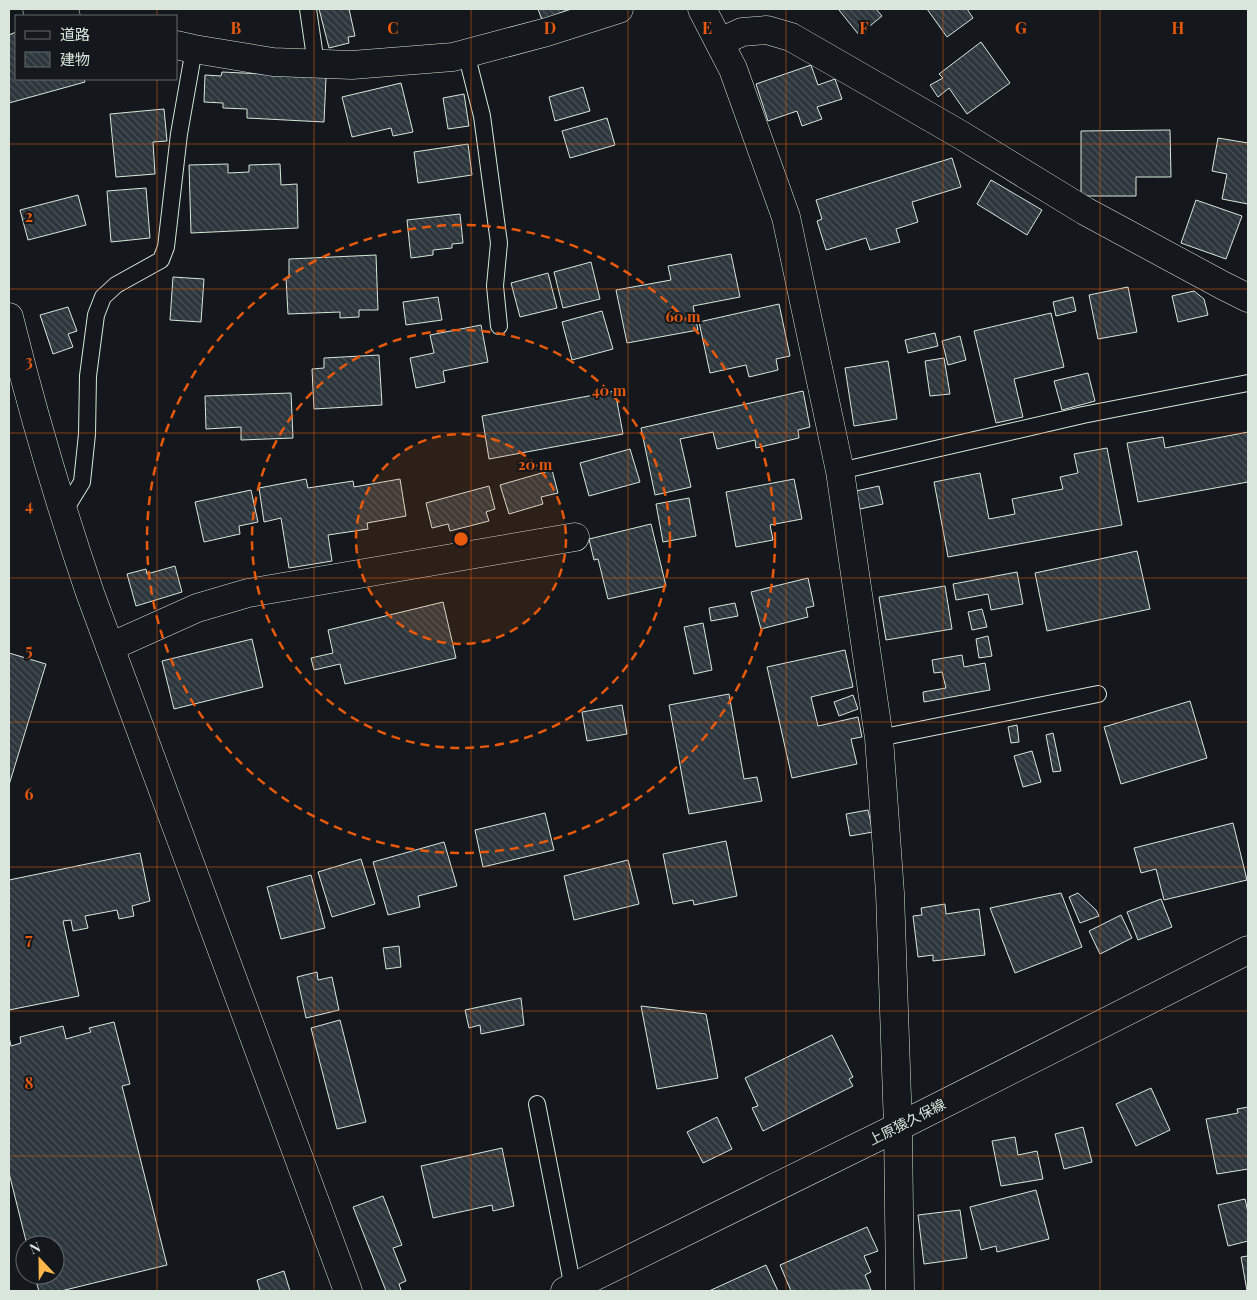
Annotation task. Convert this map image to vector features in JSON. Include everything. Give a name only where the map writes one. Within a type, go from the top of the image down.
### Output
[{"type":"street","points":[[37,9],[62,15]]},
{"type":"street","points":[[185,47],[273,62],[316,64],[352,65],[452,57],[547,32],[619,9]]},
{"type":"street","points":[[702,9],[733,69],[786,217],[840,471],[879,738],[890,893],[898,1127],[900,1291]]},
{"type":"street","points":[[720,42],[742,32],[767,30],[791,37],[961,135],[1084,211],[1248,298]]},
{"type":"street","points":[[9,317],[27,390],[63,513],[90,593],[348,1291]]},
{"type":"street","points":[[110,647],[196,608],[248,593],[575,537]]},
{"type":"street","name":"上原猿久保線","points":[[569,1289],[898,1127],[1248,950]]},
{"type":"lane","points":[[308,9],[316,64]]},
{"type":"lane","points":[[63,513],[82,482],[87,434],[88,376],[96,315],[103,298],[116,285],[161,260],[166,247],[179,134],[185,47]]},
{"type":"lane","points":[[466,53],[482,116],[499,243],[495,286],[499,326]]},
{"type":"lane","points":[[840,471],[1083,415],[1248,383]]},
{"type":"lane","points":[[879,738],[1098,694]]},
{"type":"lane","points":[[537,1104],[569,1289]]},
{"type":"building","points":[[319,9],[349,9],[355,36],[348,37],[349,43],[329,48]]},
{"type":"building","points":[[538,9],[570,9],[542,20]]},
{"type":"building","points":[[876,9],[882,16],[859,35],[839,10]]},
{"type":"building","points":[[927,9],[967,9],[973,18],[947,37]]},
{"type":"building","points":[[15,32],[15,80],[84,80],[85,82],[9,103],[9,35]]},
{"type":"building","points":[[981,42],[1010,83],[967,114],[949,88],[938,97],[930,85],[943,78],[939,74]]},
{"type":"building","points":[[811,65],[818,85],[835,79],[842,99],[817,107],[822,119],[802,126],[797,111],[768,121],[756,84]]},
{"type":"building","points":[[222,72],[326,77],[324,122],[247,118],[247,109],[223,108],[223,103],[204,102],[205,75],[221,76]]},
{"type":"building","points":[[401,83],[413,132],[393,136],[391,128],[352,137],[342,97]]},
{"type":"building","points":[[583,87],[590,111],[555,121],[549,97]]},
{"type":"building","points":[[464,94],[469,126],[448,129],[443,98]]},
{"type":"building","points":[[164,109],[167,141],[153,142],[155,174],[116,177],[110,114]]},
{"type":"building","points":[[607,118],[615,145],[570,158],[562,131]]},
{"type":"building","points":[[1170,130],[1171,177],[1136,177],[1136,196],[1081,196],[1081,131]]},
{"type":"building","points":[[1218,138],[1248,143],[1248,204],[1222,199],[1227,174],[1212,171]]},
{"type":"building","points":[[468,144],[472,175],[418,183],[414,152]]},
{"type":"building","points":[[952,158],[961,187],[912,202],[918,222],[896,229],[900,242],[870,250],[866,238],[826,250],[817,221],[822,219],[816,200]]},
{"type":"building","points":[[228,164],[228,173],[249,172],[249,165],[280,164],[281,185],[297,184],[298,228],[191,233],[189,165]]},
{"type":"building","points":[[991,180],[1042,210],[1027,235],[977,204]]},
{"type":"building","points":[[146,188],[150,238],[111,242],[107,191]]},
{"type":"building","points":[[78,195],[86,225],[28,240],[20,210]]},
{"type":"building","points":[[1196,200],[1242,216],[1226,259],[1181,243]]},
{"type":"building","points":[[460,214],[463,243],[452,244],[452,248],[433,250],[433,255],[411,258],[407,220]]},
{"type":"building","points":[[731,254],[740,297],[693,306],[698,330],[627,343],[616,290],[671,280],[668,266]]},
{"type":"building","points":[[376,255],[378,310],[359,310],[359,317],[340,318],[340,312],[288,314],[286,278],[289,278],[289,259]]},
{"type":"building","points":[[591,262],[600,299],[563,308],[554,272]]},
{"type":"building","points":[[548,273],[557,308],[520,317],[511,283]]},
{"type":"building","points":[[173,277],[204,279],[201,322],[170,320]]},
{"type":"building","points":[[1128,287],[1137,332],[1098,339],[1089,295]]},
{"type":"building","points":[[1194,291],[1204,299],[1208,315],[1178,322],[1172,296]]},
{"type":"building","points":[[438,297],[442,320],[406,325],[403,302]]},
{"type":"building","points":[[1073,297],[1076,311],[1056,316],[1053,302]]},
{"type":"building","points":[[779,304],[790,356],[776,359],[778,370],[749,377],[746,365],[710,373],[699,322]]},
{"type":"building","points":[[68,307],[77,331],[68,334],[73,347],[53,354],[40,315]]},
{"type":"building","points":[[602,311],[613,349],[572,360],[562,322]]},
{"type":"building","points":[[1051,313],[1064,367],[1014,379],[1023,417],[996,423],[974,331]]},
{"type":"building","points":[[481,325],[488,362],[443,371],[445,382],[416,388],[410,358],[434,353],[430,335]]},
{"type":"building","points":[[935,333],[938,346],[908,353],[905,340]]},
{"type":"building","points":[[960,336],[966,360],[948,365],[942,341]]},
{"type":"building","points":[[379,355],[382,405],[314,409],[312,369],[324,368],[324,358]]},
{"type":"building","points":[[944,358],[950,394],[930,396],[925,361]]},
{"type":"building","points":[[888,361],[897,419],[854,426],[845,368]]},
{"type":"building","points":[[1088,373],[1095,401],[1062,410],[1054,381]]},
{"type":"building","points":[[615,391],[623,434],[489,459],[482,416]]},
{"type":"building","points":[[803,391],[810,427],[798,430],[799,438],[756,448],[755,440],[717,449],[713,432],[680,439],[691,487],[655,495],[641,428]]},
{"type":"building","points":[[291,393],[293,438],[241,440],[241,427],[206,429],[205,396]]},
{"type":"building","points":[[1248,432],[1248,482],[1138,502],[1127,443],[1163,437],[1165,448]]},
{"type":"building","points":[[1107,448],[1122,525],[948,557],[934,482],[980,473],[989,519],[1015,514],[1012,499],[1063,489],[1060,477],[1078,473],[1074,454]]},
{"type":"building","points":[[630,449],[640,482],[589,496],[580,463]]},
{"type":"building","points":[[552,470],[558,493],[541,497],[543,504],[509,514],[500,485]]},
{"type":"building","points":[[306,479],[308,488],[353,481],[354,487],[400,479],[406,516],[367,523],[368,529],[328,535],[332,561],[289,568],[281,518],[264,522],[259,488]]},
{"type":"building","points":[[794,479],[802,519],[770,525],[773,540],[736,547],[726,492]]},
{"type":"building","points":[[489,486],[495,509],[486,512],[489,521],[450,531],[448,524],[432,528],[426,503]]},
{"type":"building","points":[[879,486],[883,504],[860,509],[856,491]]},
{"type":"building","points":[[251,490],[258,522],[239,526],[240,534],[204,542],[195,502]]},
{"type":"building","points":[[689,498],[696,536],[663,542],[656,504]]},
{"type":"building","points":[[651,524],[666,586],[608,599],[598,559],[594,560],[589,539]]},
{"type":"building","points":[[1137,551],[1150,609],[1047,631],[1035,573]]},
{"type":"building","points":[[175,566],[182,592],[136,606],[127,574],[146,569],[147,574]]},
{"type":"building","points":[[1017,572],[1023,604],[991,610],[988,594],[956,600],[953,584]]},
{"type":"building","points":[[808,578],[814,606],[806,608],[808,617],[761,629],[751,592]]},
{"type":"building","points":[[945,586],[952,629],[886,640],[879,597]]},
{"type":"building","points":[[443,602],[456,658],[345,684],[340,664],[314,670],[311,658],[333,653],[328,630]]},
{"type":"building","points":[[735,603],[738,616],[711,621],[709,608]]},
{"type":"building","points":[[982,609],[987,627],[972,630],[968,612]]},
{"type":"building","points":[[703,623],[712,670],[694,674],[684,627]]},
{"type":"building","points":[[988,636],[992,656],[979,658],[976,639]]},
{"type":"building","points":[[252,639],[263,687],[174,709],[162,661]]},
{"type":"building","points":[[845,650],[853,687],[811,697],[818,726],[858,717],[862,737],[851,739],[857,764],[792,778],[767,667]]},
{"type":"building","points":[[9,653],[46,664],[9,785]]},
{"type":"building","points":[[962,655],[964,667],[985,663],[990,690],[924,702],[923,692],[946,688],[942,672],[934,673],[932,660]]},
{"type":"building","points":[[729,694],[744,779],[757,777],[762,801],[689,814],[669,705]]},
{"type":"building","points":[[853,695],[858,709],[839,716],[834,702]]},
{"type":"building","points":[[1190,701],[1207,758],[1121,784],[1104,727]]},
{"type":"building","points":[[622,705],[627,734],[587,741],[582,712]]},
{"type":"building","points":[[1017,725],[1019,742],[1011,743],[1008,727]]},
{"type":"building","points":[[1053,733],[1061,771],[1053,772],[1046,735]]},
{"type":"building","points":[[1032,751],[1041,782],[1023,787],[1014,756]]},
{"type":"building","points":[[868,810],[873,832],[850,836],[846,814]]},
{"type":"building","points":[[545,813],[554,850],[483,867],[475,830]]},
{"type":"building","points":[[1233,823],[1247,880],[1164,900],[1156,869],[1141,873],[1134,848]]},
{"type":"building","points":[[726,841],[737,896],[694,905],[693,900],[673,904],[663,854]]},
{"type":"building","points":[[444,842],[457,886],[418,896],[420,907],[388,915],[373,862]]},
{"type":"building","points":[[140,853],[150,901],[132,906],[134,916],[119,919],[117,910],[85,916],[88,928],[73,931],[71,920],[63,921],[79,996],[9,1010],[9,880]]},
{"type":"building","points":[[361,859],[375,904],[332,917],[318,872]]},
{"type":"building","points":[[628,860],[639,904],[574,920],[564,876]]},
{"type":"building","points":[[311,875],[325,928],[281,939],[267,887]]},
{"type":"building","points":[[1061,893],[1082,947],[1015,973],[990,908]]},
{"type":"building","points":[[1078,893],[1096,910],[1099,916],[1080,923],[1069,897]]},
{"type":"building","points":[[1161,899],[1172,927],[1138,940],[1127,912]]},
{"type":"building","points":[[945,904],[946,914],[979,909],[985,955],[933,961],[933,955],[918,957],[913,916],[922,915],[921,908]]},
{"type":"building","points":[[1121,915],[1132,938],[1100,954],[1089,931]]},
{"type":"building","points":[[399,946],[401,967],[386,969],[383,948]]},
{"type":"building","points":[[317,972],[318,980],[332,977],[339,1010],[306,1018],[297,977]]},
{"type":"building","points":[[521,998],[524,1025],[481,1034],[480,1025],[469,1028],[465,1010]]},
{"type":"building","points":[[641,1006],[706,1014],[718,1078],[657,1089]]},
{"type":"building","points":[[340,1020],[366,1122],[337,1129],[311,1028]]},
{"type":"building","points":[[114,1022],[130,1084],[122,1086],[167,1265],[61,1291],[39,1291],[37,1285],[65,1285],[65,1235],[24,1235],[9,1173],[9,1037],[11,1046],[21,1043],[20,1037],[63,1026],[66,1039],[91,1032],[89,1028]]},
{"type":"building","points":[[832,1035],[853,1077],[849,1079],[853,1086],[763,1131],[752,1108],[758,1106],[745,1078]]},
{"type":"building","points":[[1151,1088],[1170,1130],[1136,1146],[1116,1104]]},
{"type":"building","points":[[1248,1107],[1248,1169],[1217,1174],[1206,1119],[1238,1113],[1237,1109]]},
{"type":"building","points":[[717,1117],[732,1149],[703,1163],[687,1132]]},
{"type":"building","points":[[1083,1127],[1092,1162],[1064,1169],[1055,1134]]},
{"type":"building","points":[[1015,1137],[1018,1155],[1037,1151],[1043,1179],[1001,1186],[992,1141]]},
{"type":"building","points":[[502,1148],[514,1206],[493,1211],[492,1205],[433,1218],[421,1166]]},
{"type":"building","points":[[1036,1190],[1049,1239],[997,1252],[996,1246],[981,1250],[970,1207]]},
{"type":"building","points":[[383,1196],[402,1245],[393,1248],[406,1281],[399,1284],[401,1290],[398,1291],[386,1291],[353,1207]]},
{"type":"building","points":[[1245,1199],[1248,1212],[1248,1241],[1228,1246],[1218,1205]]},
{"type":"building","points":[[960,1210],[967,1258],[924,1264],[918,1215]]},
{"type":"building","points":[[867,1227],[878,1251],[864,1256],[871,1272],[865,1275],[871,1290],[791,1291],[780,1265]]},
{"type":"building","points":[[1248,1256],[1248,1291],[1247,1291],[1241,1257]]},
{"type":"building","points":[[766,1265],[778,1291],[709,1291]]},
{"type":"building","points":[[284,1271],[290,1291],[260,1291],[257,1280]]}]
